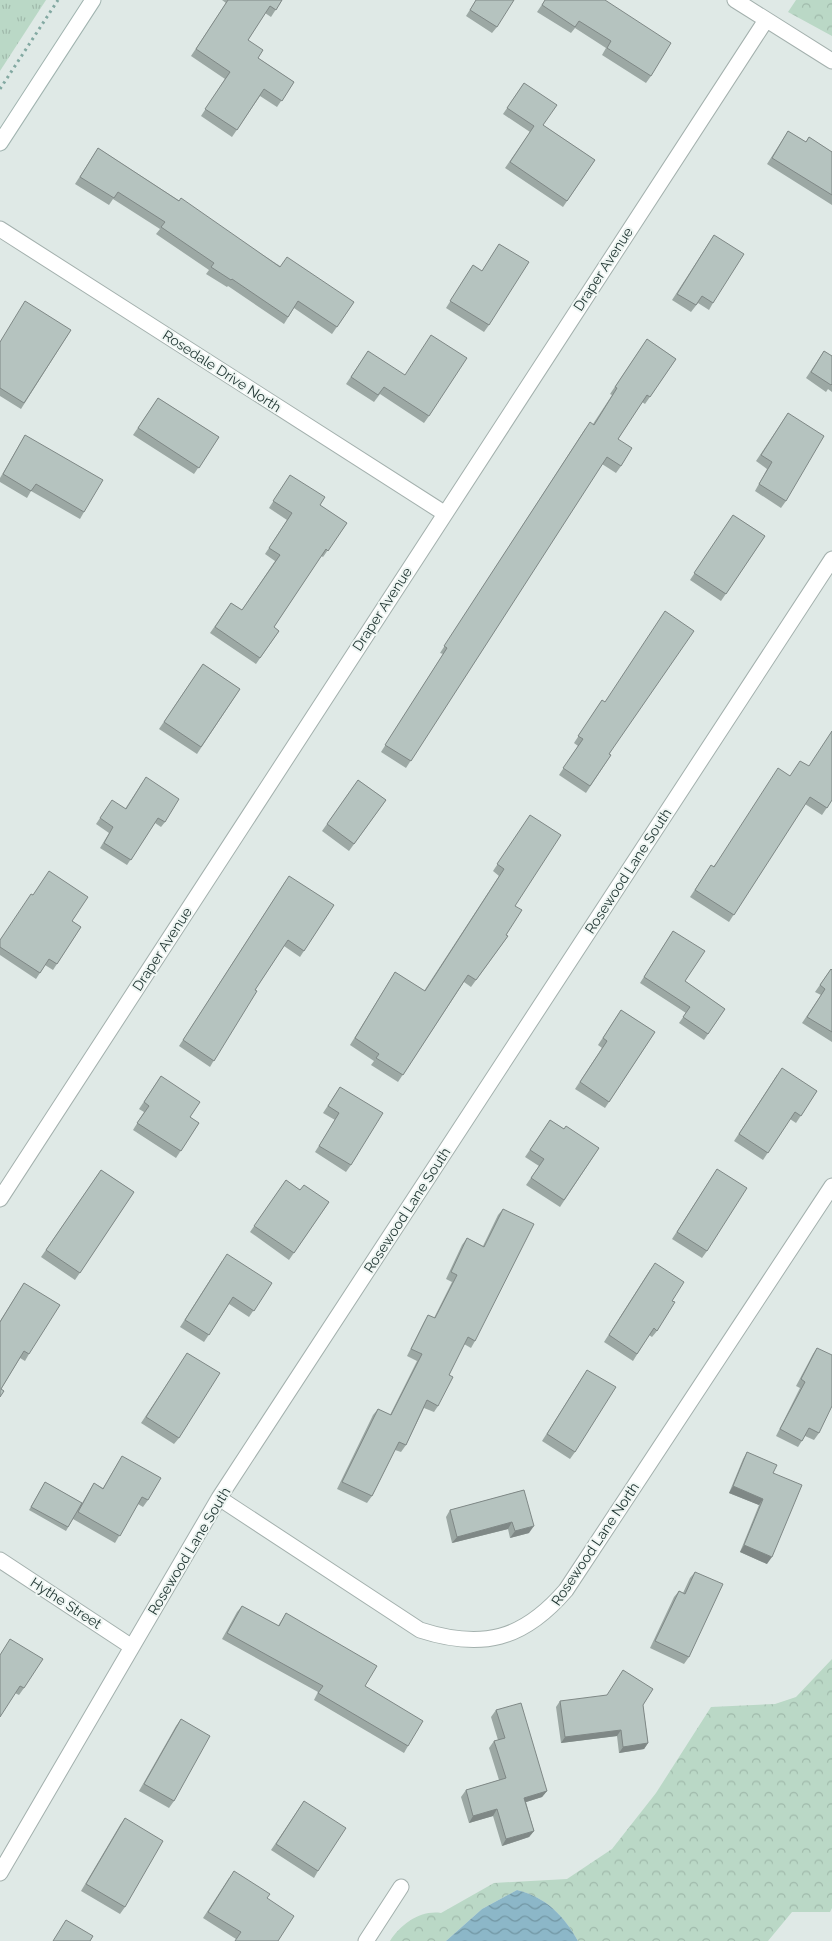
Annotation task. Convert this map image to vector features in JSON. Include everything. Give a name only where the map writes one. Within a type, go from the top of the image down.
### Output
[{"type":"street","points":[[0,143],[93,0]]},
{"type":"street","points":[[735,0],[832,61]]},
{"type":"street","name":"Draper Avenue","points":[[0,1199],[766,20]]},
{"type":"street","name":"Rosedale Drive North","points":[[0,229],[444,513]]},
{"type":"street","name":"Rosewood Lane South","points":[[0,1873],[220,1498],[832,559]]},
{"type":"street","name":"Rosewood Lane North","points":[[220,1498],[420,1630],[446,1638],[473,1641],[500,1637],[526,1626],[548,1611],[566,1590],[832,1186]]},
{"type":"street","name":"Hythe Street","points":[[0,1560],[132,1647]]},
{"type":"street","points":[[366,1941],[401,1887]]},
{"type":"path","points":[[0,89],[58,0]]},
{"type":"green space","points":[[0,0],[46,0],[0,71]]},
{"type":"green space","points":[[796,0],[832,0],[832,36],[788,12]]},
{"type":"green space","points":[[832,1659],[832,1908],[830,1912],[792,1912],[768,1941],[578,1941],[567,1923],[553,1909],[537,1897],[517,1890],[482,1909],[446,1941],[390,1941],[405,1924],[419,1916],[441,1913],[494,1883],[567,1879],[612,1849],[656,1793],[711,1707],[775,1704],[796,1697]]},
{"type":"water","points":[[517,1890],[537,1897],[553,1909],[567,1923],[578,1941],[446,1941],[482,1909]]},
{"type":"building","points":[[228,0],[282,0],[276,10],[270,6],[248,40],[263,50],[258,58],[294,82],[282,101],[264,89],[237,130],[205,109],[230,72],[196,49]]},
{"type":"building","points":[[476,0],[514,0],[497,27],[470,10]]},
{"type":"building","points":[[545,0],[605,0],[671,43],[651,76],[607,48],[611,41],[579,21],[575,27],[542,5]]},
{"type":"building","points":[[524,83],[557,105],[543,125],[595,160],[567,201],[510,162],[534,126],[507,108]]},
{"type":"building","points":[[788,131],[806,142],[809,137],[832,152],[832,195],[772,158]]},
{"type":"building","points":[[98,148],[179,201],[181,198],[280,267],[287,257],[354,302],[337,327],[298,301],[288,317],[211,267],[214,263],[161,227],[165,222],[118,192],[114,198],[80,177]]},
{"type":"building","points":[[714,235],[744,254],[713,303],[702,296],[696,305],[677,294]]},
{"type":"building","points":[[499,244],[529,262],[489,325],[450,301],[473,265],[482,271]]},
{"type":"building","points":[[25,301],[71,330],[24,403],[0,388],[0,342]]},
{"type":"building","points":[[431,335],[467,358],[429,416],[384,387],[378,395],[351,377],[368,351],[405,375]]},
{"type":"building","points":[[647,339],[676,359],[650,397],[647,395],[618,439],[632,448],[621,466],[607,457],[411,761],[385,745],[447,648],[444,646],[590,422],[594,425],[617,388],[615,387]]},
{"type":"building","points":[[824,351],[832,356],[831,385],[811,372]]},
{"type":"building","points":[[158,398],[219,437],[199,468],[138,428]]},
{"type":"building","points":[[788,413],[824,436],[786,501],[759,484],[772,462],[761,455]]},
{"type":"building","points":[[25,435],[103,480],[84,512],[36,484],[31,491],[3,474]]},
{"type":"building","points":[[290,475],[325,497],[320,505],[347,523],[328,551],[326,549],[274,627],[279,631],[260,658],[215,627],[231,603],[242,610],[280,555],[269,548],[292,513],[273,501]]},
{"type":"building","points":[[733,515],[765,536],[726,594],[694,573]]},
{"type":"building","points":[[665,611],[694,631],[609,754],[611,755],[590,786],[563,768],[583,739],[578,736],[602,700],[605,702]]},
{"type":"building","points":[[203,664],[240,689],[201,747],[164,722]]},
{"type":"building","points":[[832,731],[832,800],[827,808],[810,797],[734,915],[695,890],[711,865],[714,867],[778,768],[790,776],[800,761],[809,766]]},
{"type":"building","points":[[146,777],[179,799],[165,822],[158,818],[131,860],[104,843],[113,827],[100,818],[112,800],[126,809]]},
{"type":"building","points":[[358,780],[386,800],[354,844],[327,824]]},
{"type":"building","points":[[530,815],[561,835],[515,906],[522,910],[506,935],[508,936],[476,980],[468,975],[403,1075],[376,1058],[379,1054],[355,1038],[395,972],[425,991],[504,869],[497,864]]},
{"type":"building","points":[[49,871],[88,897],[72,921],[81,927],[57,964],[49,959],[40,973],[0,947],[0,940]]},
{"type":"building","points":[[289,876],[334,905],[304,951],[288,940],[255,990],[257,991],[214,1061],[183,1040]]},
{"type":"building","points":[[673,931],[705,951],[685,981],[725,1009],[708,1034],[683,1017],[690,1007],[644,977]]},
{"type":"building","points":[[831,969],[832,1032],[807,1017],[825,989],[820,985]]},
{"type":"building","points":[[621,1010],[655,1032],[609,1102],[580,1082],[607,1041],[603,1038]]},
{"type":"building","points":[[782,1068],[817,1091],[801,1116],[795,1112],[768,1153],[739,1134]]},
{"type":"building","points":[[161,1076],[200,1102],[190,1117],[199,1123],[181,1151],[137,1123],[149,1106],[144,1102]]},
{"type":"building","points":[[340,1087],[383,1113],[351,1165],[319,1146],[339,1113],[328,1106]]},
{"type":"building","points":[[550,1120],[564,1129],[566,1126],[599,1148],[564,1200],[531,1178],[544,1159],[530,1150]]},
{"type":"building","points":[[717,1169],[747,1188],[707,1251],[677,1232]]},
{"type":"building","points":[[101,1170],[134,1192],[80,1273],[46,1250]]},
{"type":"building","points":[[286,1180],[300,1190],[304,1185],[329,1202],[294,1253],[254,1226]]},
{"type":"building","points":[[503,1209],[534,1224],[475,1341],[468,1337],[449,1375],[453,1377],[438,1406],[427,1400],[406,1445],[399,1442],[372,1496],[342,1482],[378,1409],[391,1415],[422,1354],[411,1349],[428,1315],[435,1318],[457,1275],[451,1272],[467,1238],[484,1247]]},
{"type":"building","points":[[227,1254],[272,1283],[254,1311],[233,1297],[209,1335],[185,1320]]},
{"type":"building","points":[[655,1263],[684,1282],[672,1301],[675,1302],[657,1331],[654,1328],[637,1354],[609,1335]]},
{"type":"building","points":[[24,1283],[60,1305],[29,1354],[24,1351],[1,1389],[4,1391],[0,1397],[0,1322]]},
{"type":"building","points":[[817,1348],[832,1355],[832,1406],[819,1433],[809,1428],[802,1441],[780,1429],[805,1382],[801,1379]]},
{"type":"building","points":[[187,1353],[220,1373],[179,1438],[146,1417]]},
{"type":"building","points":[[587,1370],[616,1387],[575,1452],[547,1434]]},
{"type":"building","points":[[747,1452],[777,1465],[773,1473],[802,1485],[772,1557],[744,1545],[763,1499],[733,1486]]},
{"type":"building","points":[[122,1456],[161,1478],[148,1500],[142,1497],[120,1536],[78,1512],[94,1483],[103,1489]]},
{"type":"building","points":[[45,1482],[82,1503],[68,1527],[31,1507]]},
{"type":"building","points":[[524,1490],[534,1526],[515,1531],[512,1522],[457,1537],[450,1510]]},
{"type":"building","points":[[695,1572],[723,1584],[689,1657],[655,1641],[679,1591],[685,1594]]},
{"type":"building","points":[[242,1606],[279,1626],[286,1613],[377,1666],[365,1686],[423,1721],[408,1746],[318,1693],[323,1686],[227,1633]]},
{"type":"building","points":[[10,1639],[43,1659],[24,1688],[20,1686],[0,1717],[0,1655]]},
{"type":"building","points":[[623,1670],[653,1689],[643,1705],[648,1743],[623,1747],[621,1730],[565,1737],[560,1701],[607,1695]]},
{"type":"building","points":[[521,1703],[547,1791],[524,1798],[534,1831],[506,1839],[497,1809],[473,1816],[466,1790],[506,1778],[494,1741],[505,1738],[496,1710]]},
{"type":"building","points":[[181,1719],[210,1736],[174,1801],[144,1784]]},
{"type":"building","points":[[304,1801],[346,1828],[318,1871],[276,1844]]},
{"type":"building","points":[[125,1818],[163,1841],[125,1907],[86,1884]]},
{"type":"building","points":[[234,1871],[270,1894],[267,1898],[294,1916],[278,1941],[235,1941],[241,1932],[208,1912]]},
{"type":"building","points":[[66,1920],[93,1936],[90,1941],[53,1941]]}]
